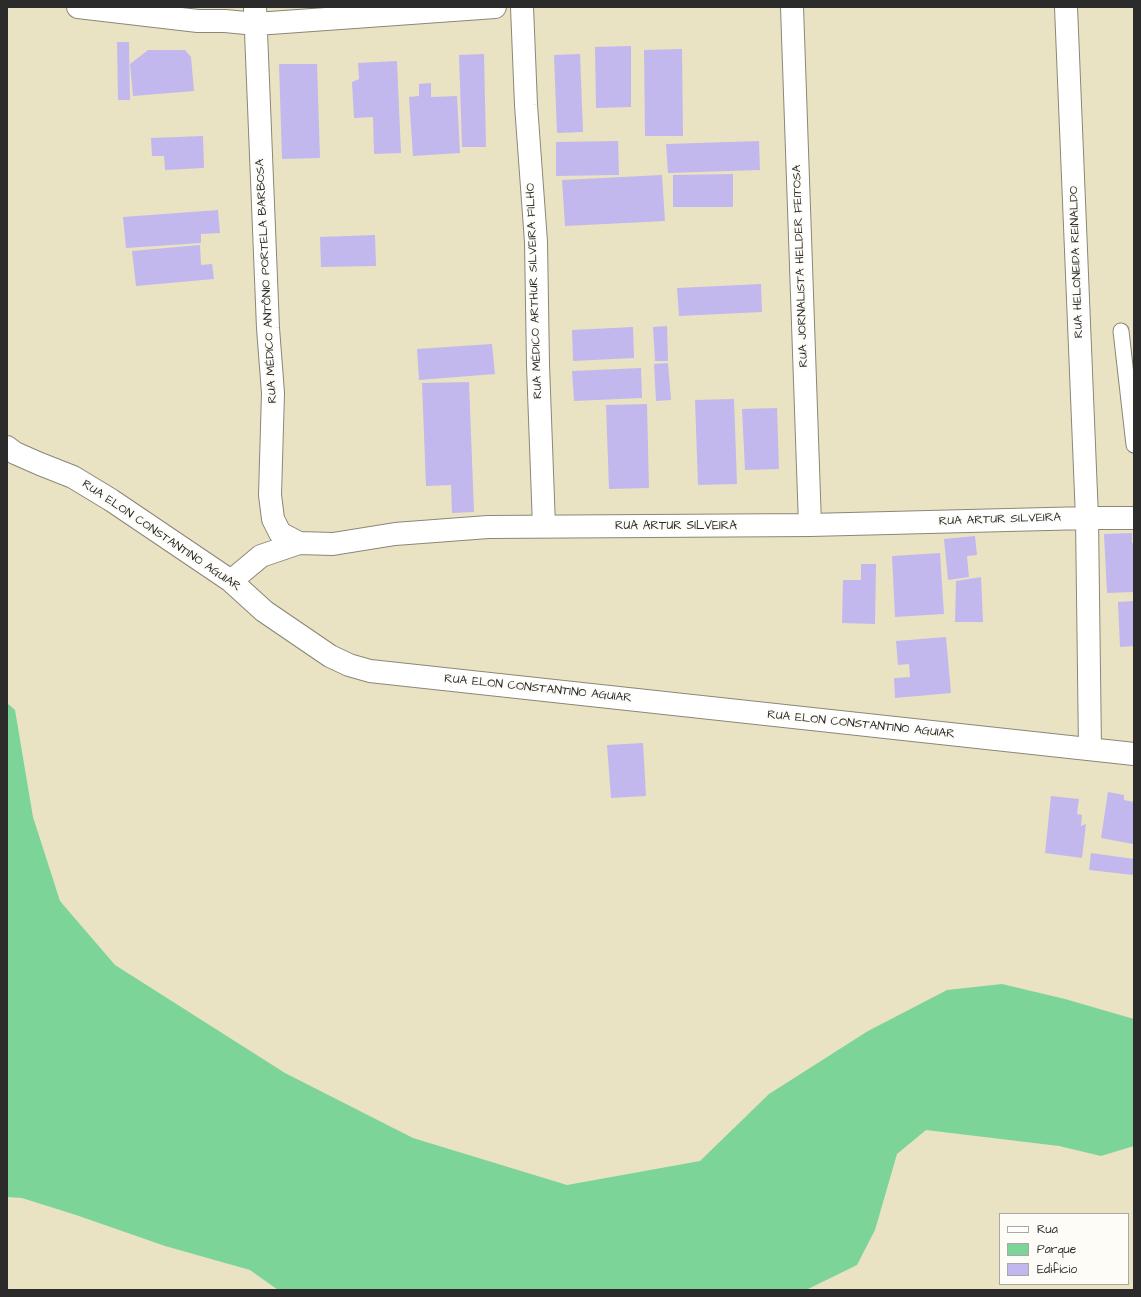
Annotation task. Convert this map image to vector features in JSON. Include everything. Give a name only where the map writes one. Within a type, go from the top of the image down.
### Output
[{"type":"street","points":[[78,7],[198,21],[225,21],[255,16],[495,7]]},
{"type":"street","name":"RUA MÉDICO ARTHUR SILVEIRA FILHO","points":[[522,7],[526,105],[536,242],[544,526]]},
{"type":"street","name":"RUA JORNALISTA HELDER FEITOSA","points":[[792,7],[810,525]]},
{"type":"street","name":"RUA HELONEIDA REINALDO","points":[[1066,7],[1087,518],[1090,749]]},
{"type":"street","name":"RUA MÉDICO ANTÔNIO PORTELA BARBOSA","points":[[255,16],[268,320],[273,393],[270,495],[272,519],[280,533],[299,542]]},
{"type":"street","name":"RUA ELON CONSTANTINO AGUIAR","points":[[7,447],[15,453],[34,462],[73,477],[112,500],[231,581],[264,610],[330,656],[349,665],[370,671],[1134,754]]},
{"type":"street","name":"RUA ARTUR SILVEIRA","points":[[231,581],[261,556],[299,542],[333,544],[395,534],[488,527],[810,525],[1134,518]]},
{"type":"lane","points":[[1121,331],[1134,445]]},
{"type":"green space","points":[[7,703],[15,710],[33,817],[60,901],[115,965],[285,1073],[413,1138],[567,1185],[700,1161],[769,1094],[868,1031],[947,990],[1002,984],[1065,999],[1134,1019],[1134,1146],[1101,1156],[1059,1146],[926,1130],[897,1154],[875,1230],[857,1265],[806,1290],[278,1290],[250,1270],[165,1246],[22,1198],[7,1197]]},
{"type":"building","points":[[117,42],[129,42],[130,100],[118,100]]},
{"type":"building","points":[[631,46],[631,107],[596,108],[595,47]]},
{"type":"building","points":[[682,49],[683,136],[645,136],[644,50]]},
{"type":"building","points":[[148,50],[185,50],[191,57],[194,91],[133,96],[130,64]]},
{"type":"building","points":[[484,54],[486,147],[462,147],[459,55]]},
{"type":"building","points":[[580,54],[583,132],[557,133],[554,55]]},
{"type":"building","points":[[397,61],[401,153],[374,154],[373,117],[354,118],[352,82],[359,79],[358,63]]},
{"type":"building","points":[[279,64],[317,64],[320,158],[282,159]]},
{"type":"building","points":[[431,83],[431,97],[457,96],[460,153],[413,156],[409,97],[419,96],[419,84]]},
{"type":"building","points":[[203,136],[204,168],[165,170],[164,156],[152,156],[151,138]]},
{"type":"building","points":[[618,141],[619,175],[556,176],[556,142]]},
{"type":"building","points":[[759,141],[760,170],[668,173],[666,144]]},
{"type":"building","points":[[733,174],[733,207],[673,207],[673,175]]},
{"type":"building","points":[[662,175],[665,221],[565,226],[562,180]]},
{"type":"building","points":[[218,210],[220,233],[201,234],[201,243],[126,248],[123,217]]},
{"type":"building","points":[[375,235],[376,266],[321,267],[320,237]]},
{"type":"building","points":[[200,245],[201,265],[212,264],[214,279],[136,286],[132,251]]},
{"type":"building","points":[[761,284],[762,312],[679,316],[677,288]]},
{"type":"building","points":[[667,326],[668,361],[655,361],[653,327]]},
{"type":"building","points":[[633,327],[634,358],[573,361],[572,330]]},
{"type":"building","points":[[492,344],[495,374],[419,380],[417,349]]},
{"type":"building","points":[[668,363],[671,400],[656,401],[654,364]]},
{"type":"building","points":[[641,368],[642,398],[574,401],[572,371]]},
{"type":"building","points":[[469,382],[474,512],[452,513],[451,485],[426,486],[422,383]]},
{"type":"building","points":[[734,399],[737,484],[698,485],[695,400]]},
{"type":"building","points":[[647,404],[649,488],[609,489],[606,405]]},
{"type":"building","points":[[777,408],[779,469],[745,470],[742,409]]},
{"type":"building","points":[[1132,533],[1132,543],[1134,543],[1134,592],[1107,593],[1104,534]]},
{"type":"building","points":[[975,536],[977,555],[967,556],[969,577],[948,580],[944,539]]},
{"type":"building","points":[[940,553],[944,614],[895,617],[892,556]]},
{"type":"building","points":[[861,564],[876,564],[875,624],[842,623],[843,580],[861,580]]},
{"type":"building","points":[[981,577],[983,622],[955,622],[956,581]]},
{"type":"building","points":[[1134,601],[1134,646],[1120,647],[1118,602]]},
{"type":"building","points":[[946,637],[951,693],[895,698],[894,678],[910,677],[909,664],[898,665],[896,641]]},
{"type":"building","points":[[643,743],[646,796],[611,798],[607,745]]},
{"type":"building","points":[[1108,792],[1124,795],[1124,800],[1134,802],[1133,844],[1101,838]]},
{"type":"building","points":[[1051,796],[1079,799],[1077,814],[1082,815],[1081,826],[1086,824],[1082,858],[1045,853]]},
{"type":"building","points":[[1091,853],[1134,859],[1134,875],[1089,870]]}]
